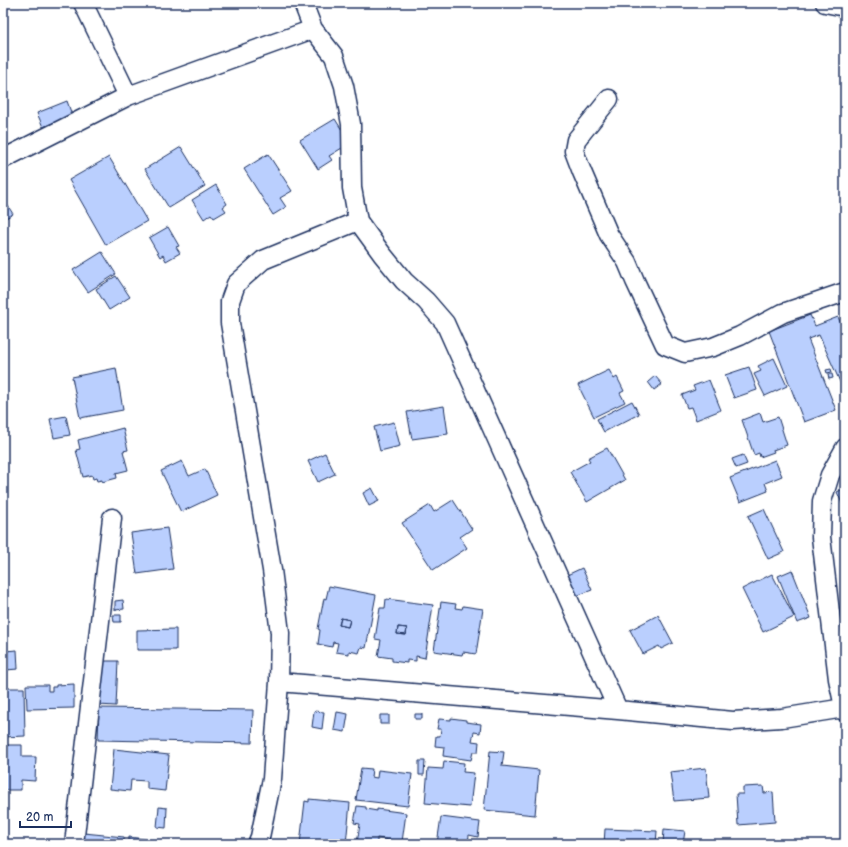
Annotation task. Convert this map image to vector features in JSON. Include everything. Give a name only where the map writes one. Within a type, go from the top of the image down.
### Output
[{"type":"street","points":[[83,3],[128,96]]},
{"type":"street","points":[[303,3],[313,29],[334,56],[344,86],[351,124],[352,188],[358,221],[404,281],[426,301],[445,323],[618,710]]},
{"type":"street","points":[[825,3],[845,7]]},
{"type":"street","points":[[3,159],[128,96],[313,29]]},
{"type":"street","points":[[610,99],[576,140],[574,151],[609,235],[627,262],[665,345],[685,353],[713,347],[740,336],[783,313],[845,292]]},
{"type":"street","points":[[257,844],[260,837],[272,779],[279,682],[280,633],[272,570],[230,323],[230,301],[236,284],[263,260],[358,221]]},
{"type":"street","points":[[279,682],[733,721],[782,718],[844,710],[838,679],[821,536],[822,500],[830,475],[845,448]]},
{"type":"street","points":[[74,844],[112,518]]},
{"type":"building","points":[[67,101],[72,115],[43,127],[37,113]]},
{"type":"building","points":[[335,119],[350,143],[329,156],[332,160],[318,169],[300,140]]},
{"type":"building","points":[[181,147],[205,186],[169,208],[145,169]]},
{"type":"building","points":[[268,154],[292,191],[280,198],[286,207],[273,215],[244,169]]},
{"type":"building","points":[[109,157],[147,221],[106,245],[69,180]]},
{"type":"building","points":[[216,185],[227,204],[223,207],[226,211],[214,218],[211,214],[204,219],[192,200]]},
{"type":"building","points":[[3,198],[13,214],[4,219],[3,218]]},
{"type":"building","points":[[168,227],[179,246],[176,247],[180,253],[166,261],[163,255],[160,257],[149,238]]},
{"type":"building","points":[[102,252],[116,274],[88,292],[73,270]]},
{"type":"building","points":[[116,276],[130,297],[109,310],[96,289]]},
{"type":"building","points":[[810,315],[815,326],[838,317],[845,333],[845,393],[819,335],[808,339],[836,410],[804,422],[769,331]]},
{"type":"building","points":[[774,358],[787,386],[765,396],[754,374],[761,371],[758,366]]},
{"type":"building","points":[[749,367],[757,390],[734,398],[725,375]]},
{"type":"building","points":[[116,368],[123,410],[80,418],[72,377]]},
{"type":"building","points":[[831,369],[832,372],[827,373],[826,370]]},
{"type":"building","points":[[609,370],[614,379],[617,377],[624,391],[620,393],[625,402],[594,417],[578,385]]},
{"type":"building","points":[[828,374],[832,374],[833,378],[829,379]]},
{"type":"building","points":[[655,376],[662,384],[654,390],[648,382]]},
{"type":"building","points":[[709,380],[721,410],[696,420],[691,407],[687,408],[682,395],[695,390],[693,386]]},
{"type":"building","points":[[632,401],[639,414],[604,432],[597,419]]},
{"type":"building","points":[[444,406],[448,434],[412,439],[407,412]]},
{"type":"building","points":[[760,413],[763,422],[778,417],[787,445],[760,457],[759,453],[754,455],[742,420]]},
{"type":"building","points":[[66,416],[70,435],[54,438],[50,419]]},
{"type":"building","points":[[394,422],[400,446],[380,451],[374,427]]},
{"type":"building","points":[[123,428],[128,450],[123,451],[128,470],[116,473],[117,478],[102,482],[102,480],[97,481],[96,478],[93,479],[92,475],[83,477],[76,450],[80,449],[78,440]]},
{"type":"building","points":[[607,448],[625,480],[587,502],[570,472],[590,461],[588,458]]},
{"type":"building","points":[[325,453],[335,474],[318,482],[308,461]]},
{"type":"building","points":[[743,455],[747,464],[736,468],[732,459]]},
{"type":"building","points":[[775,460],[782,476],[765,483],[768,491],[740,502],[730,478]]},
{"type":"building","points":[[182,461],[189,476],[205,469],[217,495],[181,512],[161,471]]},
{"type":"building","points":[[372,488],[379,501],[369,506],[363,493]]},
{"type":"building","points":[[845,488],[845,510],[837,492]]},
{"type":"building","points":[[453,500],[472,529],[460,537],[467,548],[433,570],[402,523],[430,505],[434,512]]},
{"type":"building","points":[[764,509],[784,552],[768,559],[748,516]]},
{"type":"building","points":[[167,528],[173,569],[137,574],[131,533]]},
{"type":"building","points":[[582,568],[592,590],[576,596],[567,575]]},
{"type":"building","points":[[792,570],[811,618],[797,623],[778,576]]},
{"type":"building","points":[[772,574],[794,617],[763,632],[742,589]]},
{"type":"building","points":[[329,586],[376,595],[366,648],[361,647],[359,653],[349,651],[349,654],[336,652],[338,643],[333,642],[332,647],[318,644],[320,630],[318,629],[324,598],[326,599]],"holes":[[[341,618],[350,620],[348,627],[339,625]]]},
{"type":"building","points":[[386,599],[433,605],[425,658],[416,656],[416,661],[407,660],[407,663],[392,661],[392,658],[378,656],[381,640],[375,639],[380,608],[385,608]],"holes":[[[398,627],[407,628],[406,635],[397,634]]]},
{"type":"building","points":[[123,600],[124,609],[115,610],[115,601]]},
{"type":"building","points":[[441,602],[456,604],[455,608],[462,609],[463,606],[483,609],[476,654],[463,652],[462,655],[434,651]]},
{"type":"building","points":[[113,615],[121,615],[121,622],[114,622]]},
{"type":"building","points":[[658,615],[673,643],[661,649],[659,646],[643,654],[630,630]]},
{"type":"building","points":[[341,618],[350,620],[348,627],[339,625]]},
{"type":"building","points":[[398,627],[407,628],[406,635],[397,634]]},
{"type":"building","points":[[176,629],[176,650],[137,650],[137,630]]},
{"type":"building","points":[[17,650],[18,669],[6,670],[5,651]]},
{"type":"building","points":[[100,661],[118,661],[116,706],[98,705]]},
{"type":"building","points":[[74,684],[74,708],[27,709],[26,685],[48,685],[48,691],[52,691],[52,687],[56,687],[56,685]]},
{"type":"building","points":[[3,688],[24,688],[25,736],[3,737]]},
{"type":"building","points":[[99,708],[253,710],[252,743],[98,740]]},
{"type":"building","points":[[314,711],[324,712],[322,729],[312,727]]},
{"type":"building","points":[[337,712],[348,714],[345,732],[334,730]]},
{"type":"building","points":[[415,714],[422,714],[422,719],[415,719]]},
{"type":"building","points":[[380,715],[389,715],[389,724],[380,724]]},
{"type":"building","points":[[451,718],[481,724],[480,733],[474,732],[472,741],[479,742],[478,752],[473,752],[471,760],[443,756],[444,747],[435,746],[436,736],[440,736],[441,729],[437,729],[439,719],[451,720]]},
{"type":"building","points":[[3,745],[22,745],[22,757],[36,757],[35,781],[21,780],[21,790],[3,790]]},
{"type":"building","points":[[114,749],[169,755],[165,791],[147,789],[147,781],[131,780],[130,791],[110,789]]},
{"type":"building","points":[[490,751],[504,752],[502,766],[539,770],[535,815],[484,810]]},
{"type":"building","points":[[419,761],[425,761],[424,775],[419,775]]},
{"type":"building","points":[[444,761],[464,763],[463,772],[474,773],[470,807],[425,803],[428,768],[443,769]]},
{"type":"building","points":[[361,768],[372,769],[371,777],[377,778],[378,770],[412,774],[408,806],[356,800]]},
{"type":"building","points":[[706,768],[709,798],[674,801],[670,772]]},
{"type":"building","points":[[763,786],[764,793],[773,792],[775,822],[738,825],[736,794],[743,794],[743,787]]},
{"type":"building","points":[[309,799],[350,803],[346,844],[300,844],[305,801],[309,802]]},
{"type":"building","points":[[357,806],[366,807],[366,809],[377,811],[377,809],[406,813],[402,842],[377,838],[377,844],[357,843],[360,824],[354,823]]},
{"type":"building","points":[[159,807],[167,808],[166,828],[157,827]]},
{"type":"building","points":[[441,817],[480,822],[478,837],[469,835],[468,844],[437,844]]},
{"type":"building","points":[[605,829],[657,831],[656,844],[604,844]]},
{"type":"building","points":[[664,829],[685,831],[683,844],[663,844]]},
{"type":"building","points":[[84,833],[124,837],[124,843],[129,844],[83,843]]},
{"type":"building","points":[[129,837],[160,841],[159,844],[129,844]]}]
